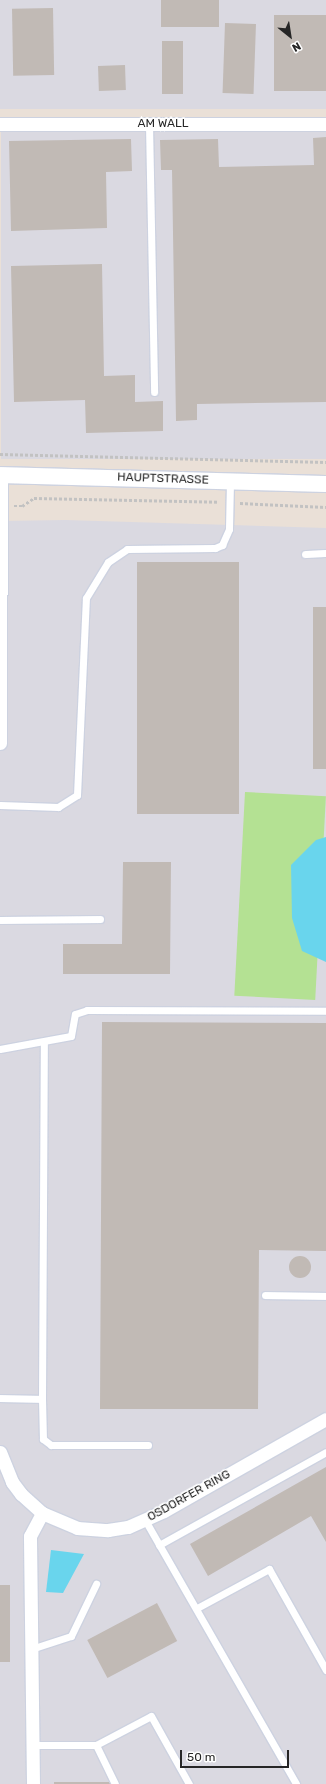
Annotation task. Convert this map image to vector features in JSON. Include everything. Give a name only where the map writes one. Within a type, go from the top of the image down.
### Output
[{"type":"street","name":"AM WALL","points":[[0,124],[326,124]]},
{"type":"street","name":"HAUPTSTRASSE","points":[[0,475],[326,484]]},
{"type":"street","points":[[0,475],[0,743]]},
{"type":"street","name":"OSDORFER RING","points":[[0,1452],[12,1482],[21,1494],[42,1513],[64,1524],[91,1530],[128,1527],[145,1520],[326,1419]]},
{"type":"street","points":[[33,1784],[30,1536],[42,1513]]},
{"type":"lane","points":[[149,124],[154,392]]},
{"type":"lane","points":[[0,805],[58,807],[77,795],[86,598],[108,562],[127,549],[215,548],[227,538],[230,481]]},
{"type":"lane","points":[[305,554],[326,553]]},
{"type":"lane","points":[[0,920],[100,919]]},
{"type":"lane","points":[[0,1049],[72,1036],[75,1014],[87,1010],[326,1011]]},
{"type":"lane","points":[[44,1042],[43,1439],[51,1446],[148,1445]]},
{"type":"lane","points":[[265,1295],[326,1296]]},
{"type":"lane","points":[[0,1398],[42,1399]]},
{"type":"lane","points":[[160,1545],[326,1452]]},
{"type":"lane","points":[[145,1520],[296,1784]]},
{"type":"lane","points":[[196,1608],[269,1569],[326,1670]]},
{"type":"lane","points":[[31,1649],[71,1636],[96,1584]]},
{"type":"lane","points":[[32,1745],[96,1744],[151,1716],[189,1784]]},
{"type":"lane","points":[[96,1744],[115,1784]]},
{"type":"path","points":[[0,454],[326,462]]},
{"type":"path","points":[[14,506],[22,506],[34,498],[230,503],[326,508]]},
{"type":"shaded area","points":[[0,0],[326,0],[326,109],[0,109]]},
{"type":"shaded area","points":[[1,132],[326,132],[326,459],[1,459]]},
{"type":"shaded area","points":[[65,520],[326,528],[326,1784],[0,1784],[0,521]]},
{"type":"green space","points":[[245,792],[326,796],[315,1000],[234,996]]},
{"type":"water","points":[[326,837],[326,962],[302,951],[292,918],[291,865],[316,840]]},
{"type":"water","points":[[51,1550],[84,1554],[63,1593],[46,1592]]},
{"type":"building","points":[[161,0],[219,0],[219,27],[161,27]]},
{"type":"building","points":[[53,8],[54,75],[13,76],[12,9]]},
{"type":"building","points":[[274,15],[326,15],[326,91],[274,91]]},
{"type":"building","points":[[225,23],[256,24],[254,94],[223,93]]},
{"type":"building","points":[[162,41],[183,41],[183,94],[162,94]]},
{"type":"building","points":[[125,65],[126,90],[99,91],[98,66]]},
{"type":"building","points":[[326,137],[326,402],[197,404],[197,420],[176,421],[172,170],[161,170],[160,140],[218,139],[219,167],[314,165],[313,138]]},
{"type":"building","points":[[131,139],[132,171],[106,172],[107,228],[11,231],[9,141]]},
{"type":"building","points":[[102,264],[104,376],[135,375],[135,402],[163,401],[163,431],[86,433],[85,400],[14,402],[11,266]]},
{"type":"building","points":[[137,562],[239,562],[239,814],[137,814]]},
{"type":"building","points":[[313,607],[326,607],[326,769],[313,769]]},
{"type":"building","points":[[123,862],[171,862],[170,974],[63,974],[63,944],[122,944]]},
{"type":"building","points":[[102,1022],[326,1023],[326,1251],[259,1250],[258,1409],[100,1409]]},
{"type":"building","points":[[296,1256],[304,1256],[311,1263],[311,1271],[304,1278],[296,1278],[289,1271],[289,1263]]},
{"type":"building","points":[[326,1467],[326,1542],[311,1516],[208,1576],[190,1544]]},
{"type":"building","points":[[0,1585],[10,1585],[10,1662],[0,1662]]},
{"type":"building","points":[[157,1603],[177,1641],[107,1678],[87,1640]]},
{"type":"building","points":[[54,1782],[110,1782],[110,1784],[54,1784]]}]
